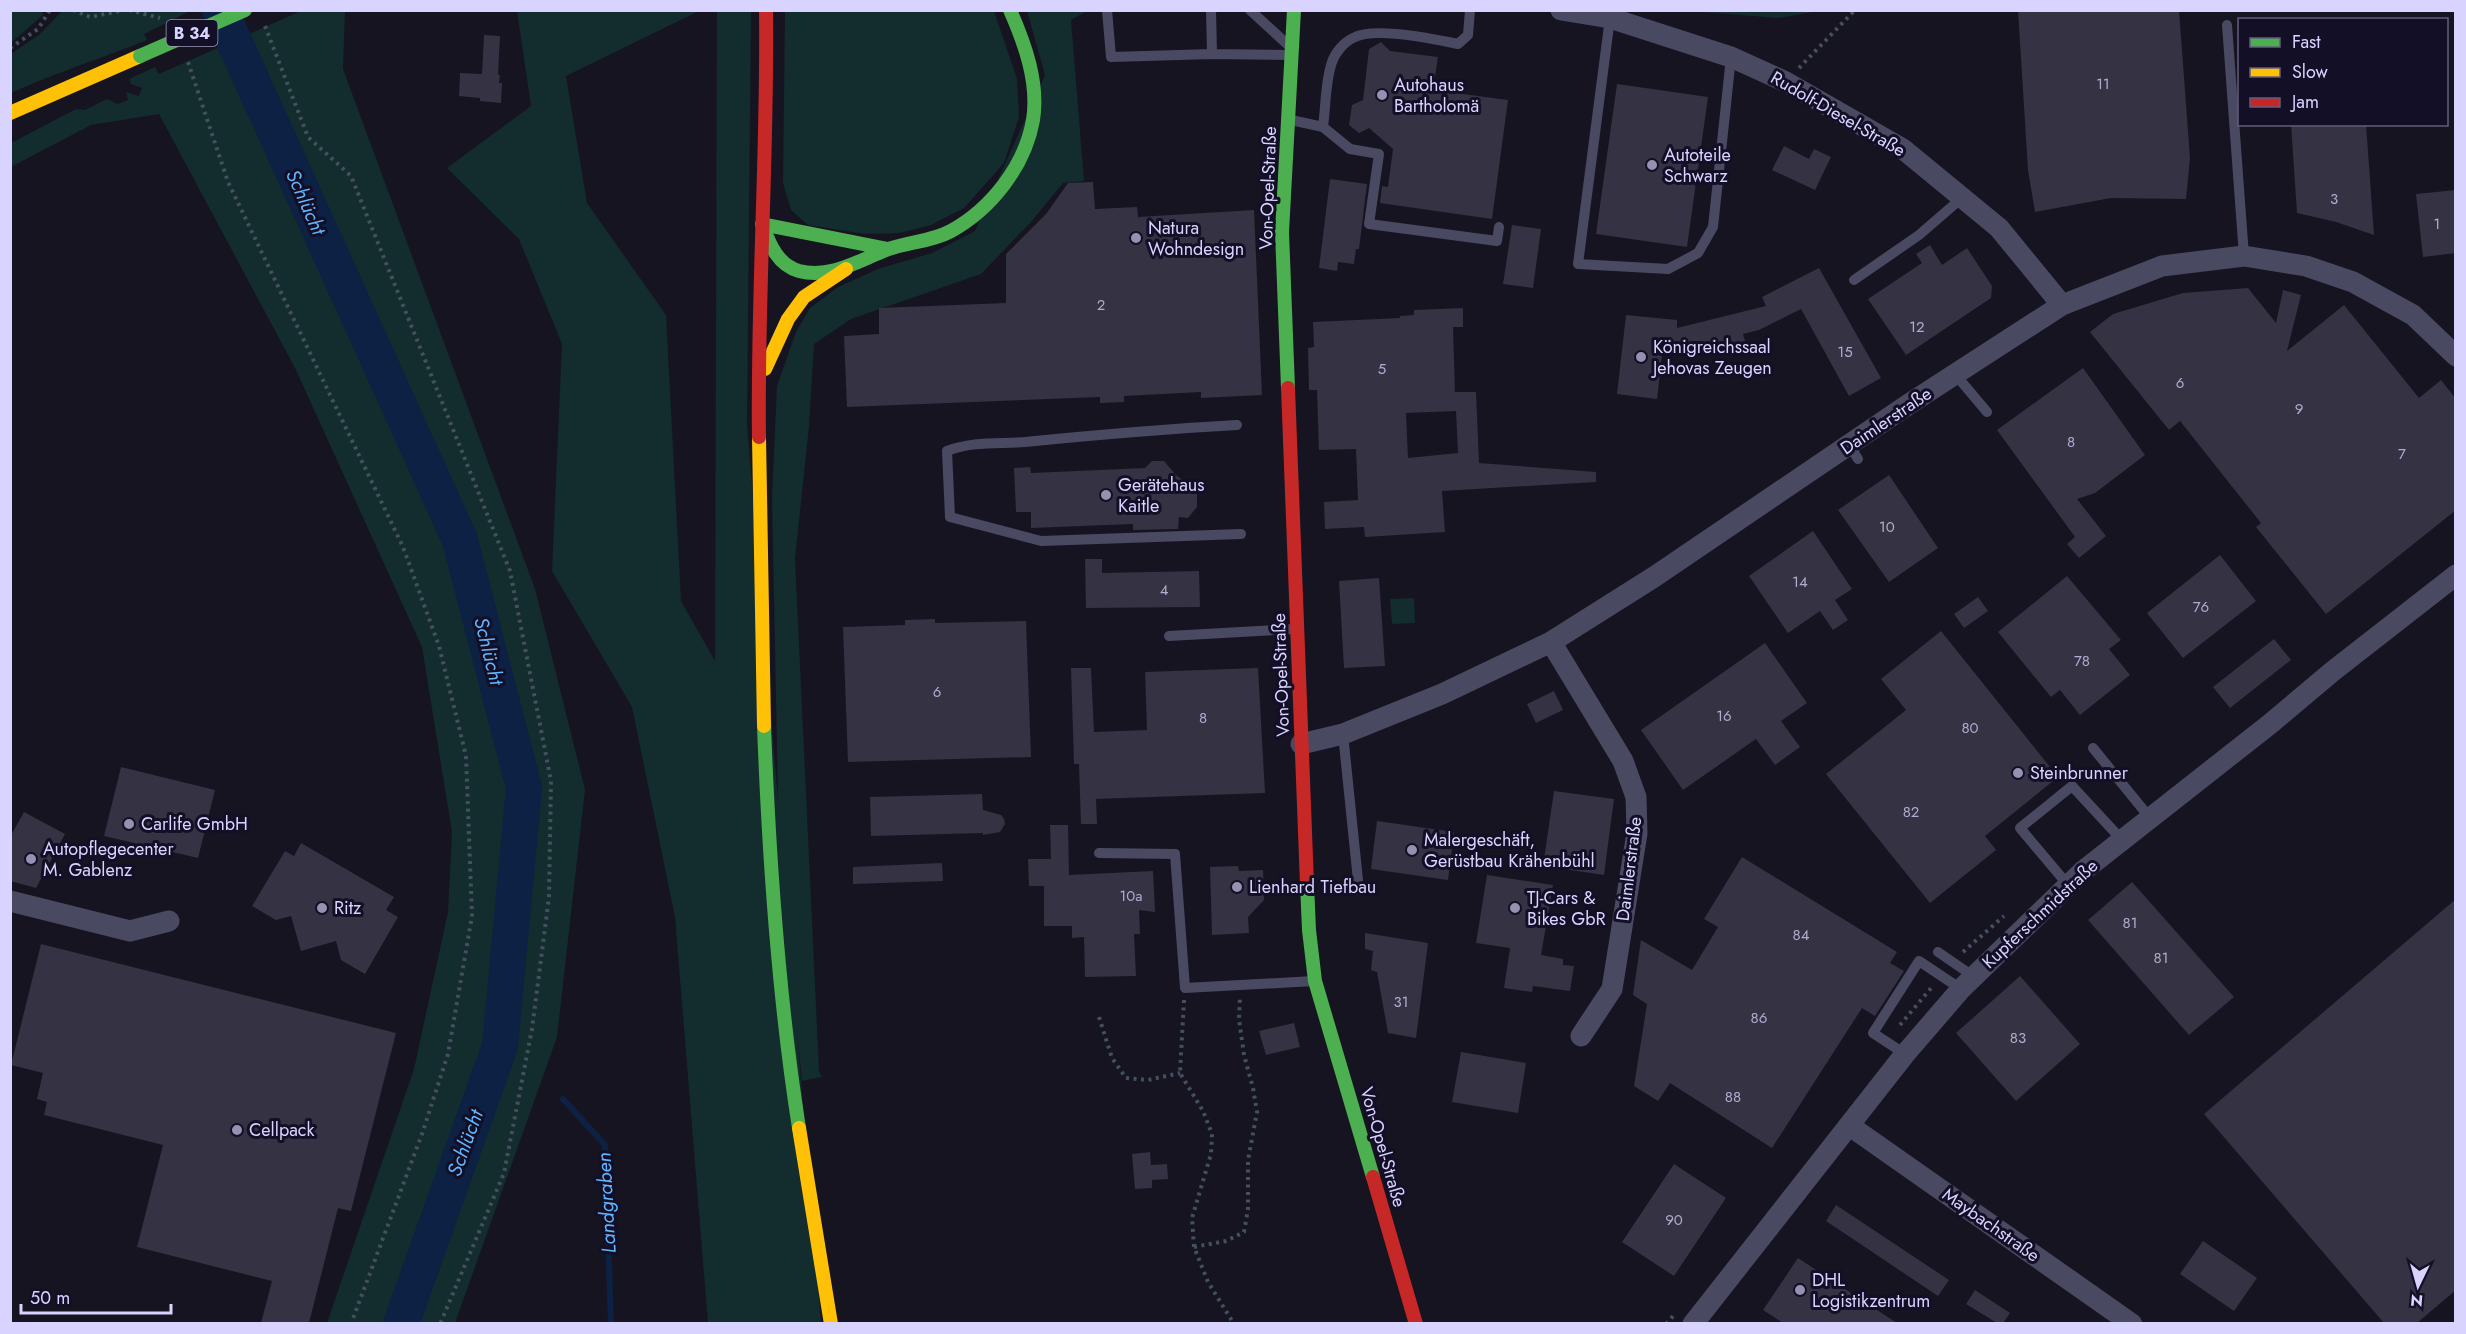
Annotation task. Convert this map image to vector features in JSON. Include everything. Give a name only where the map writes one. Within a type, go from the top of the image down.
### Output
[{"type":"main road","name":"B 34","points":[[10,113],[245,10]]},
{"type":"main road","points":[[766,10],[767,82],[760,380],[764,722],[769,849],[792,1081],[831,1323]]},
{"type":"main road","points":[[760,380],[788,319],[804,297],[850,267],[888,249],[950,231],[973,217],[1002,190],[1021,158],[1034,118],[1032,79],[1025,49],[1010,10]]},
{"type":"main road","name":"Von-Opel-Straße","points":[[1294,10],[1282,232],[1309,930],[1315,981],[1416,1323]]},
{"type":"main road","points":[[762,224],[888,249]]},
{"type":"main road","points":[[762,224],[777,259],[798,270],[826,272],[850,267]]},
{"type":"street","name":"Rudolf-Diesel-Straße","points":[[1561,10],[1610,18],[1731,57],[1786,82],[1903,149],[1963,196],[1999,228],[2062,304]]},
{"type":"street","name":"Daimlerstraße","points":[[1301,744],[1342,734],[1442,694],[1551,642],[1853,452],[1955,374],[2062,304],[2162,266],[2244,256],[2306,266],[2353,282],[2413,315],[2456,356]]},
{"type":"street","name":"Kupferschmidstraße","points":[[1693,1323],[1851,1126],[1905,1054],[1967,982],[2068,885],[2456,574]]},
{"type":"street","name":"Daimlerstraße","points":[[1551,642],[1623,760],[1636,797],[1637,832],[1612,989],[1581,1036]]},
{"type":"street","points":[[10,901],[130,931],[169,921]]},
{"type":"street","name":"Maybachstraße","points":[[1851,1126],[2132,1323]]},
{"type":"lane","points":[[1211,10],[1212,54]]},
{"type":"lane","points":[[1251,10],[1261,15],[1290,51]]},
{"type":"lane","points":[[1323,127],[1331,64],[1337,52],[1353,38],[1376,34],[1422,37],[1458,44],[1468,35],[1470,10]]},
{"type":"lane","points":[[1108,11],[1111,57],[1290,51]]},
{"type":"lane","points":[[1610,18],[1578,264],[1668,269],[1698,253],[1713,227],[1731,57]]},
{"type":"lane","points":[[2227,25],[2244,256]]},
{"type":"lane","points":[[1288,119],[1323,127],[1350,148],[1379,154],[1368,224],[1497,241],[1499,227]]},
{"type":"lane","points":[[1854,280],[1919,235],[1963,196]]},
{"type":"lane","points":[[1955,374],[1987,412]]},
{"type":"lane","points":[[1237,425],[1143,430],[1012,443],[963,445],[947,451],[950,517],[964,521],[1041,541],[1241,534]]},
{"type":"lane","points":[[1169,636],[1297,629]]},
{"type":"lane","points":[[1342,734],[1359,890]]},
{"type":"lane","points":[[2093,748],[2150,818]]},
{"type":"lane","points":[[2068,885],[2020,828],[2072,786],[2122,840]]},
{"type":"lane","points":[[1099,853],[1175,854],[1185,988],[1315,981]]},
{"type":"lane","points":[[1938,952],[1967,982]]},
{"type":"lane","points":[[1905,1054],[1873,1033],[1919,961],[1967,982]]},
{"type":"path","points":[[10,48],[38,29],[50,10]]},
{"type":"path","points":[[73,10],[90,17],[127,10],[160,17],[166,26]]},
{"type":"path","points":[[1786,82],[1855,10]]},
{"type":"path","points":[[264,21],[308,137],[351,176],[510,571],[550,781],[549,897],[532,1029],[504,1173],[440,1323]]},
{"type":"path","points":[[182,52],[188,61],[228,182],[403,547],[439,646],[466,756],[472,916],[448,1054],[422,1134],[351,1323]]},
{"type":"path","points":[[1194,1247],[1226,1241],[1244,1233],[1248,1209],[1248,1160],[1257,1112],[1244,1055],[1239,1019],[1241,984]]},
{"type":"path","points":[[1185,988],[1180,1073],[1203,1111],[1212,1134],[1211,1154],[1192,1218],[1194,1247],[1208,1282],[1234,1323]]},
{"type":"path","points":[[1099,1017],[1112,1058],[1126,1078],[1148,1080],[1180,1073]]},
{"type":"green space","points":[[11,10],[42,11],[43,15],[11,43]]},
{"type":"green space","points":[[62,11],[190,11],[144,34],[147,40],[11,93],[11,54],[40,34]]},
{"type":"green space","points":[[301,11],[345,11],[343,69],[535,589],[585,790],[557,1037],[455,1323],[327,1323],[414,1069],[448,912],[452,832],[422,647],[295,368],[159,114],[91,125],[11,167],[11,143],[76,109],[85,110],[107,99],[118,104],[128,100],[126,92],[139,96],[142,88],[131,84],[129,79],[155,67],[159,74]]},
{"type":"green space","points":[[517,11],[699,11],[566,76],[587,203],[666,315],[681,601],[715,661],[717,11],[751,11],[747,424],[821,1323],[708,1323],[675,917],[632,707],[552,571],[562,344],[519,239],[447,168],[531,106]]},
{"type":"green space","points":[[785,11],[994,11],[1017,79],[1019,117],[1004,163],[964,208],[931,225],[899,233],[865,234],[808,225],[791,210],[783,183]]},
{"type":"green space","points":[[1027,11],[1085,12],[1071,20],[1084,181],[1063,183],[1031,222],[981,274],[851,319],[814,344],[809,426],[795,559],[819,1071],[822,1077],[802,1081],[779,847],[772,497],[777,386],[796,332],[810,308],[838,287],[878,269],[932,253],[975,231],[1045,75]]},
{"type":"green space","points":[[1690,11],[1819,11],[1779,18]]},
{"type":"green space","points":[[1414,598],[1415,623],[1392,624],[1390,599]]},
{"type":"building","points":[[2018,10],[2179,10],[2190,158],[2186,199],[2111,198],[2035,212],[2028,170]]},
{"type":"building","points":[[484,35],[500,36],[498,75],[500,75],[499,83],[502,83],[501,103],[459,96],[460,73],[482,74]]},
{"type":"building","points":[[1381,42],[1390,51],[1438,57],[1433,90],[1508,100],[1492,219],[1380,203],[1382,186],[1388,187],[1393,149],[1369,128],[1359,133],[1349,125],[1352,105],[1363,100],[1369,49]]},
{"type":"building","name":"Autoteile Schwarz","points":[[1617,84],[1708,97],[1687,247],[1596,234]]},
{"type":"building","points":[[2291,126],[2366,126],[2374,235],[2336,222],[2297,213]]},
{"type":"building","points":[[1784,146],[1809,159],[1814,149],[1831,157],[1815,190],[1772,170]]},
{"type":"building","points":[[1330,179],[1367,184],[1359,249],[1356,249],[1354,264],[1338,262],[1337,271],[1319,268]]},
{"type":"building","points":[[1093,182],[1095,209],[1137,207],[1138,217],[1254,210],[1262,395],[1201,398],[1201,392],[1124,396],[1124,402],[1100,403],[1100,397],[847,407],[844,336],[879,334],[879,308],[1006,303],[1006,254],[1046,214],[1068,183]]},
{"type":"building","points":[[2456,190],[2456,253],[2423,257],[2416,194]]},
{"type":"building","points":[[1512,225],[1541,229],[1533,288],[1503,284]]},
{"type":"building","points":[[1930,245],[1942,265],[1967,248],[1992,286],[1991,298],[1906,355],[1868,299],[1922,263],[1916,254]]},
{"type":"building","points":[[1819,268],[1881,378],[1849,396],[1801,309],[1759,330],[1743,334],[1745,341],[1698,352],[1697,347],[1662,355],[1657,399],[1617,394],[1626,315],[1677,320],[1677,328],[1766,306],[1762,297]]},
{"type":"building","points":[[2248,288],[2276,323],[2283,290],[2301,295],[2287,351],[2344,305],[2419,398],[2441,380],[2456,399],[2456,510],[2326,614],[2256,527],[2261,523],[2180,421],[2169,430],[2090,332],[2113,314],[2183,293]]},
{"type":"building","points":[[1463,308],[1463,327],[1453,327],[1455,392],[1476,392],[1479,463],[1596,472],[1596,482],[1442,491],[1445,532],[1365,537],[1364,527],[1325,529],[1324,502],[1358,500],[1356,449],[1319,450],[1317,390],[1309,390],[1308,348],[1314,347],[1313,322],[1400,318],[1400,316],[1414,315],[1414,310]],"holes":[[[1456,411],[1458,453],[1408,458],[1406,413]]]},
{"type":"building","points":[[2083,368],[2145,455],[2095,493],[2077,499],[2106,536],[2079,558],[2067,544],[2075,537],[1997,430]]},
{"type":"building","name":"Gerätehaus Kaitle","points":[[1152,461],[1164,461],[1176,475],[1197,491],[1197,507],[1188,518],[1179,517],[1178,529],[1133,530],[1133,524],[1031,528],[1031,512],[1016,512],[1014,468],[1030,467],[1031,473],[1145,468]]},
{"type":"building","points":[[1889,475],[1938,548],[1889,582],[1838,510]]},
{"type":"building","points":[[1813,531],[1852,589],[1835,600],[1848,620],[1833,630],[1820,611],[1788,633],[1749,576]]},
{"type":"building","points":[[2220,555],[2256,601],[2183,658],[2147,613]]},
{"type":"building","points":[[1085,559],[1102,559],[1102,573],[1199,571],[1200,607],[1086,608]]},
{"type":"building","points":[[2067,576],[2121,640],[2109,649],[2130,675],[2080,715],[2060,690],[2051,697],[1998,632]]},
{"type":"building","points":[[1379,578],[1385,666],[1344,668],[1339,581]]},
{"type":"building","points":[[1978,597],[1988,611],[1964,628],[1954,614]]},
{"type":"building","points":[[935,619],[935,623],[1026,621],[1031,757],[848,762],[843,627],[905,625],[905,620]]},
{"type":"building","points":[[1941,631],[2058,777],[1985,836],[1996,850],[1930,903],[1826,774],[1906,710],[1881,679]]},
{"type":"building","points":[[2274,639],[2291,660],[2230,708],[2213,687]]},
{"type":"building","points":[[1765,643],[1807,703],[1781,721],[1800,747],[1775,765],[1756,739],[1683,790],[1641,730]]},
{"type":"building","points":[[1071,668],[1091,668],[1094,732],[1147,730],[1145,672],[1258,668],[1265,793],[1096,799],[1097,824],[1081,824],[1079,764],[1074,764]]},
{"type":"building","points":[[1554,691],[1563,710],[1536,723],[1527,704]]},
{"type":"building","points":[[121,767],[215,790],[198,858],[104,836]]},
{"type":"building","points":[[1554,791],[1614,799],[1604,875],[1543,866]]},
{"type":"building","points":[[982,794],[983,810],[1001,815],[1004,819],[1005,824],[1000,832],[983,835],[983,833],[871,836],[870,797]]},
{"type":"building","name":"Autopflegecenter M. Gablenz","points":[[24,812],[65,834],[36,888],[10,881],[10,837]]},
{"type":"building","name":"Malergeschäft, Gerüstbau Krähenbühl","points":[[1377,821],[1454,832],[1448,880],[1371,869]]},
{"type":"building","points":[[1050,825],[1068,825],[1069,875],[1153,871],[1155,912],[1139,910],[1140,934],[1134,934],[1136,976],[1085,977],[1084,937],[1072,938],[1072,926],[1044,926],[1044,886],[1029,886],[1028,859],[1051,859]]},
{"type":"building","name":"Ritz","points":[[301,843],[394,897],[386,910],[398,917],[365,974],[341,960],[336,941],[301,951],[291,916],[276,920],[252,906],[285,851],[294,856]]},
{"type":"building","points":[[1742,857],[1897,952],[1890,963],[1904,971],[1875,1016],[1862,1008],[1772,1148],[1670,1083],[1658,1101],[1634,1086],[1647,1004],[1633,995],[1641,940],[1692,970],[1718,927],[1704,919]]},
{"type":"building","points":[[942,863],[943,881],[853,884],[853,867]]},
{"type":"building","name":"Lienhard Tiefbau","points":[[1238,866],[1239,871],[1263,870],[1264,900],[1248,917],[1249,933],[1212,935],[1210,867]]},
{"type":"building","name":"TJ-Cars & Bikes GbR","points":[[1487,875],[1553,885],[1541,955],[1563,959],[1563,965],[1574,966],[1570,991],[1533,986],[1532,992],[1504,988],[1510,948],[1476,943]]},
{"type":"building","points":[[2132,882],[2234,997],[2189,1035],[2088,920]]},
{"type":"building","points":[[2456,899],[2456,1290],[2417,1323],[2384,1323],[2204,1114]]},
{"type":"building","points":[[1365,933],[1428,943],[1416,1038],[1388,1033],[1377,972],[1371,970],[1373,951],[1365,949]]},
{"type":"building","name":"Cellpack","points":[[41,944],[396,1033],[351,1211],[338,1208],[309,1323],[261,1323],[272,1281],[137,1247],[163,1145],[44,1115],[47,1102],[37,1099],[43,1073],[11,1065]]},
{"type":"building","points":[[2020,976],[2080,1044],[2016,1101],[1956,1033]]},
{"type":"building","points":[[1294,1023],[1300,1047],[1266,1055],[1259,1031]]},
{"type":"building","points":[[1461,1052],[1526,1063],[1518,1113],[1452,1102]]},
{"type":"building","points":[[1150,1152],[1151,1165],[1167,1164],[1168,1179],[1152,1180],[1152,1188],[1135,1189],[1132,1154]]},
{"type":"building","points":[[1674,1164],[1726,1198],[1674,1276],[1622,1242]]},
{"type":"building","points":[[1836,1205],[1949,1280],[1938,1296],[1826,1221]]},
{"type":"building","points":[[2203,1241],[2257,1278],[2234,1311],[2180,1274]]},
{"type":"building","name":"DHL Logistikzentrum","points":[[1798,1258],[1897,1323],[1783,1323],[1763,1310]]},
{"type":"building","points":[[1975,1290],[2010,1313],[2003,1323],[1997,1323],[1966,1304]]},
{"type":"waterway","name":"Schlücht","points":[[220,10],[460,540],[524,788],[500,1046],[401,1324]]},
{"type":"waterway","name":"Landgraben","points":[[563,1099],[605,1145],[611,1324]]},
{"type":"traffic: fast","points":[[140,56],[245,10]]},
{"type":"traffic: fast","points":[[763,227],[772,247],[786,264],[799,271],[822,273],[844,268],[894,247],[943,235],[980,211],[1014,170],[1029,137],[1033,120],[1032,78],[1021,36],[1010,10]]},
{"type":"traffic: fast","points":[[1288,388],[1282,232],[1294,10]]},
{"type":"traffic: fast","points":[[762,224],[888,249]]},
{"type":"traffic: fast","points":[[764,726],[776,927],[785,1028],[799,1128]]},
{"type":"traffic: fast","points":[[1307,884],[1315,981],[1373,1177]]},
{"type":"traffic: slow","points":[[10,113],[140,56]]},
{"type":"traffic: slow","points":[[765,369],[788,319],[804,297],[846,269]]},
{"type":"traffic: slow","points":[[759,437],[764,726]]},
{"type":"traffic: slow","points":[[799,1128],[831,1324]]},
{"type":"traffic: jam","points":[[759,437],[766,10]]},
{"type":"traffic: jam","points":[[1288,388],[1307,884]]},
{"type":"traffic: jam","points":[[1373,1177],[1416,1324]]},
{"type":"place","name":"Autohaus Bartholomä","points":[[1382,95]]},
{"type":"place","name":"Autoteile Schwarz","points":[[1652,165]]},
{"type":"place","name":"Natura Wohndesign","points":[[1136,238]]},
{"type":"place","name":"Königreichssaal Jehovas Zeugen","points":[[1641,357]]},
{"type":"place","name":"Gerätehaus Kaitle","points":[[1106,495]]},
{"type":"place","name":"Steinbrunner","points":[[2018,773]]},
{"type":"place","name":"Carlife GmbH","points":[[129,824]]},
{"type":"place","name":"Malergeschäft, Gerüstbau Krähenbühl","points":[[1412,850]]},
{"type":"place","name":"Autopflegecenter M. Gablenz","points":[[31,859]]},
{"type":"place","name":"Lienhard Tiefbau","points":[[1237,887]]},
{"type":"place","name":"Ritz","points":[[322,908]]},
{"type":"place","name":"TJ-Cars & Bikes GbR","points":[[1515,908]]},
{"type":"place","name":"Cellpack","points":[[237,1130]]},
{"type":"place","name":"DHL Logistikzentrum","points":[[1800,1290]]}]
